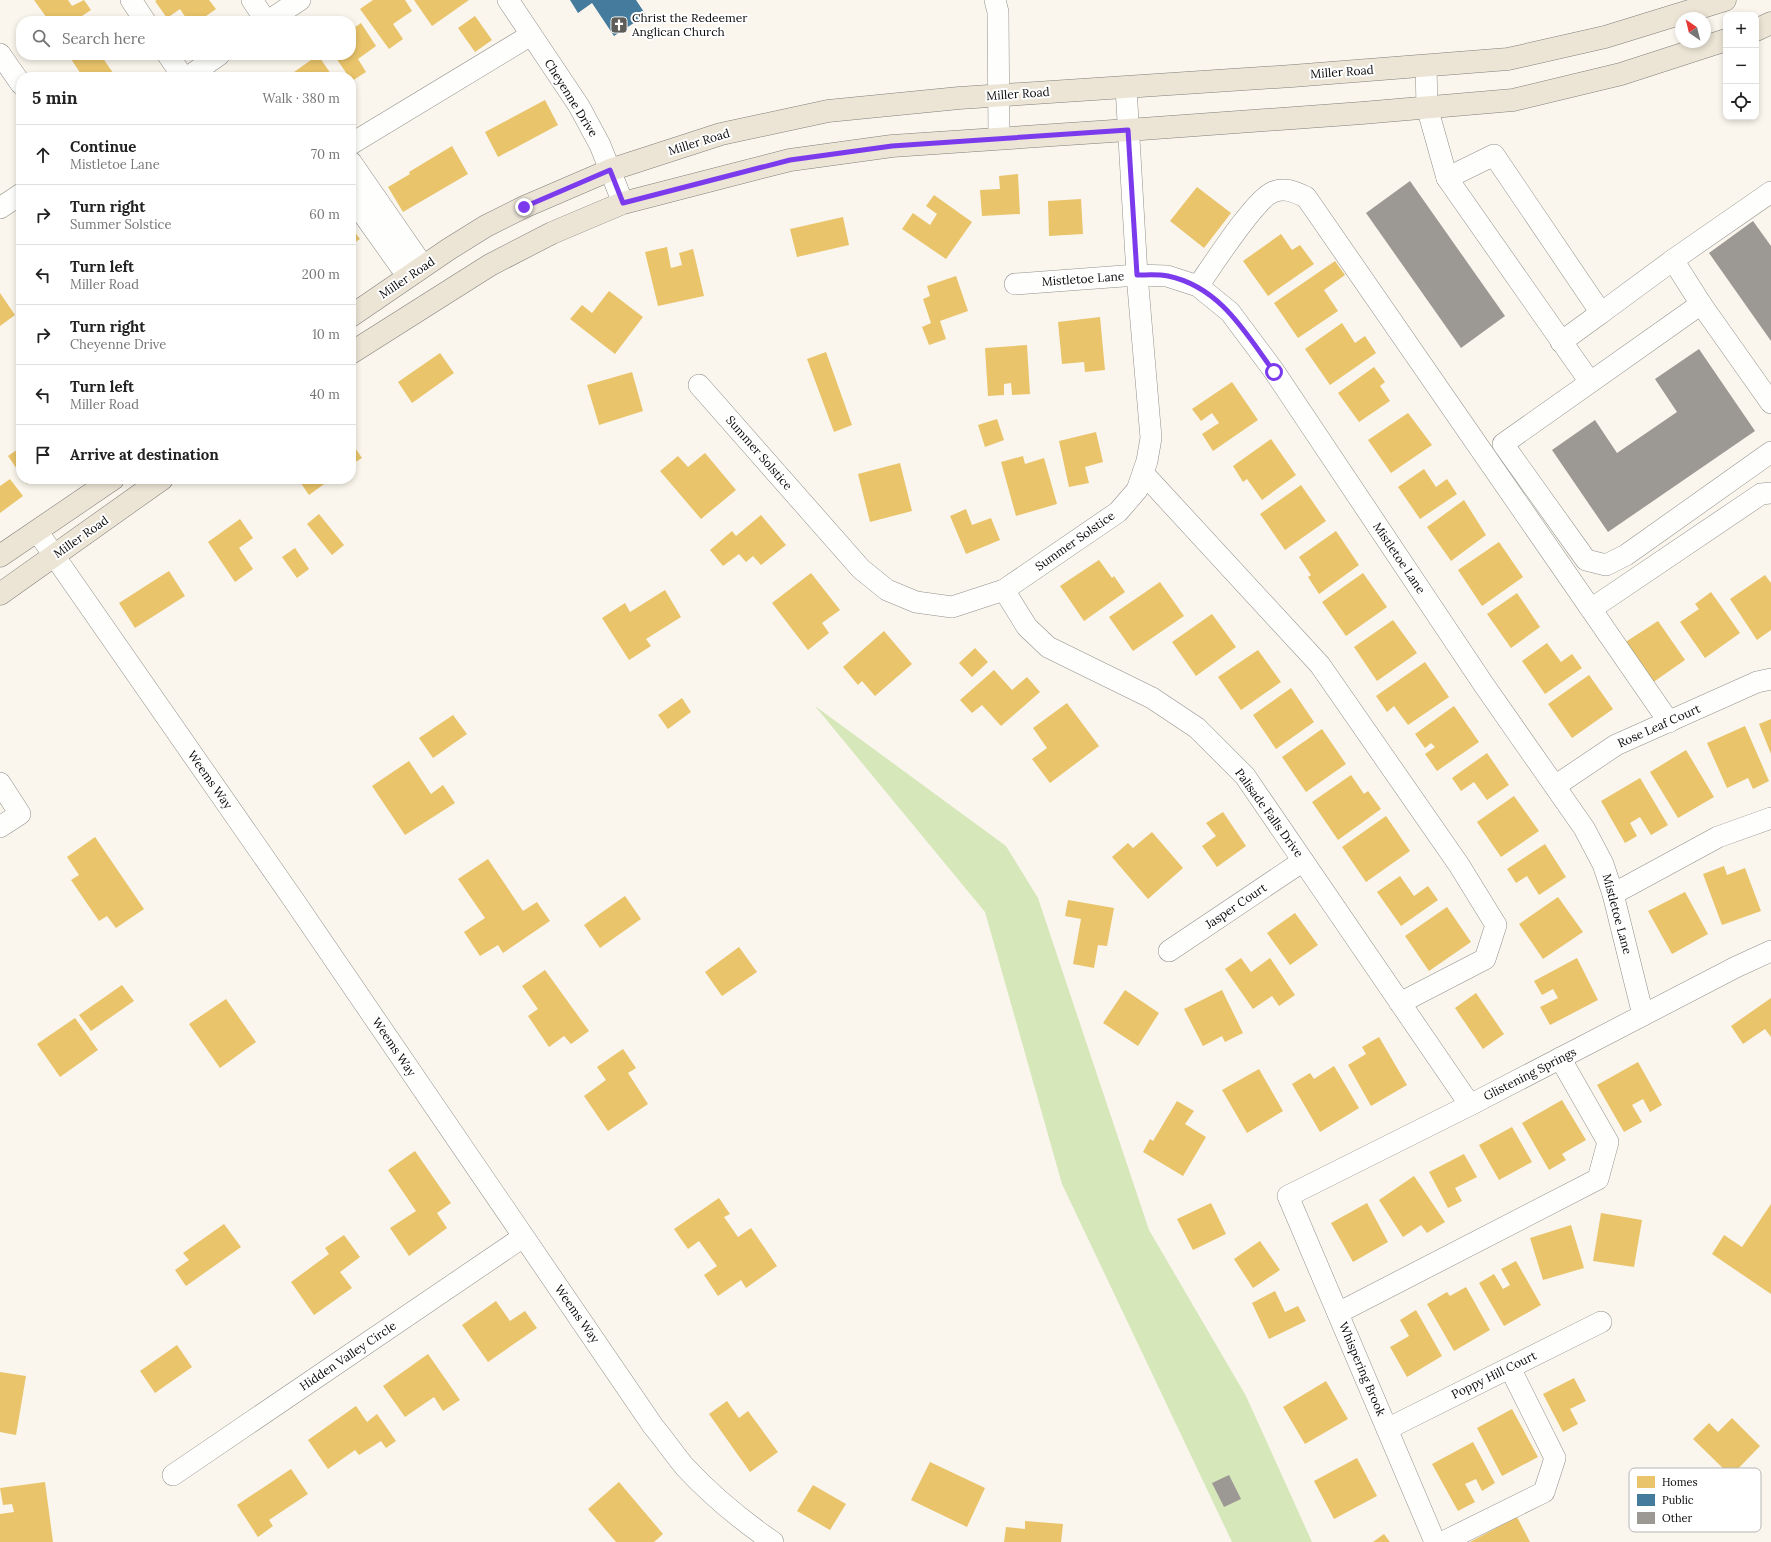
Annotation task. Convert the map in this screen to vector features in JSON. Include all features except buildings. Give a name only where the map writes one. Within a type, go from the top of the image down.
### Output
[{"type":"main road","name":"Miller Road","points":[[356,313],[486,226],[524,207],[610,170],[721,134],[828,111],[1000,95],[1508,59],[1605,37],[1724,0]]},
{"type":"main road","points":[[1759,29],[1771,23]]},
{"type":"main road","points":[[356,350],[490,265],[552,233],[623,203],[790,160],[892,146],[1128,130],[1513,100],[1621,74],[1723,41]]},
{"type":"main road","points":[[0,556],[106,484]]},
{"type":"main road","name":"Miller Road","points":[[0,594],[155,484]]},
{"type":"street","points":[[131,0],[142,16]]},
{"type":"street","points":[[252,0],[263,16]]},
{"type":"street","points":[[275,16],[300,0]]},
{"type":"street","name":"Cheyenne Drive","points":[[508,0],[579,106],[600,145],[623,203]]},
{"type":"street","points":[[995,0],[998,12],[1000,95],[999,138]]},
{"type":"street","points":[[356,141],[531,35]]},
{"type":"street","points":[[0,54],[16,77]]},
{"type":"street","points":[[171,60],[180,72]]},
{"type":"street","points":[[195,72],[213,60]]},
{"type":"street","points":[[1426,66],[1427,107],[1447,178],[1590,382]]},
{"type":"street","name":"Summer Solstice","points":[[699,385],[861,569],[886,590],[916,602],[952,607],[1004,590],[1118,512],[1137,490],[1147,461],[1151,438],[1137,275],[1126,87]]},
{"type":"street","points":[[1447,178],[1494,156],[1601,313]]},
{"type":"street","points":[[356,170],[416,272]]},
{"type":"street","points":[[1198,286],[1259,201],[1274,192],[1290,190],[1306,197],[1669,722]]},
{"type":"street","points":[[1561,342],[1673,260],[1771,192]]},
{"type":"street","points":[[0,208],[16,197]]},
{"type":"street","points":[[356,203],[416,272]]},
{"type":"street","points":[[1673,260],[1701,304],[1771,403]]},
{"type":"street","name":"Mistletoe Lane","points":[[1015,284],[1137,275],[1167,276],[1198,286],[1230,312],[1274,372],[1480,679],[1584,828],[1603,864],[1613,894],[1643,1015]]},
{"type":"street","points":[[1701,304],[1504,444],[1586,560],[1606,565],[1626,555],[1771,452]]},
{"type":"street","points":[[1143,473],[1320,665],[1459,865],[1496,925],[1485,959],[1400,1002]]},
{"type":"street","points":[[1591,610],[1761,494],[1771,493]]},
{"type":"street","name":"Weems Way","points":[[37,531],[297,906],[653,1426],[685,1466],[729,1509],[751,1527],[773,1542]]},
{"type":"street","name":"Palisade Falls Drive","points":[[1004,590],[1027,627],[1048,647],[1152,698],[1196,728],[1245,776],[1470,1105]]},
{"type":"street","name":"Rose Leaf Court","points":[[1555,786],[1616,744],[1757,682],[1771,679]]},
{"type":"street","points":[[0,783],[20,814],[0,827]]},
{"type":"street","points":[[1613,894],[1718,837],[1771,818]]},
{"type":"street","name":"Jasper Court","points":[[1169,950],[1303,861]]},
{"type":"street","name":"Glistening Springs","points":[[1288,1196],[1470,1105],[1771,950]]},
{"type":"street","points":[[1338,1313],[1598,1179],[1608,1142],[1560,1058]]},
{"type":"street","name":"Whispering Brook","points":[[1288,1196],[1435,1542]]},
{"type":"street","name":"Hidden Valley Circle","points":[[173,1475],[523,1237]]},
{"type":"street","name":"Poppy Hill Court","points":[[1387,1429],[1601,1322]]},
{"type":"street","points":[[1443,1542],[1544,1492],[1555,1458],[1510,1368]]},
{"type":"green space","points":[[815,706],[1006,846],[1038,898],[1149,1230],[1246,1396],[1312,1542],[1232,1542],[1062,1184],[985,912]]},
{"type":"place","name":"Christ the Redeemer Anglican Church","points":[[619,25]]},
{"type":"route","points":[[524,207],[610,170],[623,203],[790,160],[892,146],[1128,130],[1137,275],[1167,276],[1198,286],[1230,312],[1274,372]]}]
